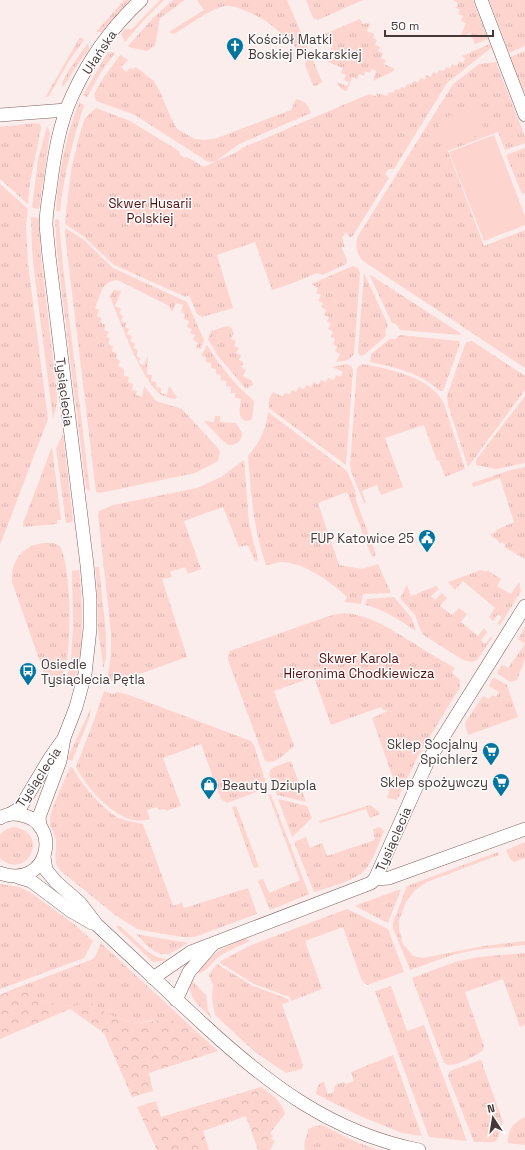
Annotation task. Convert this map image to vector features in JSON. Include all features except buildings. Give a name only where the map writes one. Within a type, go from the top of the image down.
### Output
[{"type":"street","name":"Ułańska","points":[[66,110],[90,63],[114,30],[141,0]]},
{"type":"street","points":[[481,0],[525,115]]},
{"type":"street","points":[[0,115],[66,110]]},
{"type":"street","name":"Tysiąclecia","points":[[40,827],[39,818],[60,761],[64,738],[83,686],[88,659],[90,629],[90,599],[87,565],[46,224],[57,144],[66,110]]},
{"type":"street","name":"Tysiąclecia","points":[[153,978],[191,952],[371,883],[376,879],[428,761],[525,606]]},
{"type":"street","name":"Tysiąclecia","points":[[5,816],[20,808],[50,758],[64,738]]},
{"type":"street","points":[[5,816],[24,815],[31,818],[40,827],[45,836],[46,846],[44,857],[46,870],[56,882],[80,903],[97,925],[176,1000],[245,1062],[292,1097],[337,1122],[366,1135],[396,1145],[419,1150]]},
{"type":"street","points":[[376,879],[389,878],[525,828]]},
{"type":"street","points":[[18,877],[28,874],[36,869],[44,857]]},
{"type":"street","points":[[0,873],[31,881],[71,911],[97,925]]},
{"type":"street","name":"Tysiąclecia","points":[[176,1000],[189,972],[213,944]]},
{"type":"green space","points":[[124,0],[130,0],[102,32],[96,32]]},
{"type":"green space","points":[[160,0],[164,0],[125,42],[121,34],[125,29],[132,29]]},
{"type":"green space","points":[[173,0],[185,0],[160,18],[155,46],[147,51],[129,47],[128,46],[154,17]]},
{"type":"green space","points":[[197,0],[287,0],[308,49],[302,53],[282,34],[261,18],[230,6],[219,8],[199,18],[174,34],[169,32],[204,10]]},
{"type":"green space","points":[[306,0],[363,0],[318,20],[313,18]]},
{"type":"green space","points":[[453,0],[473,0],[488,39],[475,44],[470,33],[460,37],[466,23],[461,21],[463,16],[458,14],[460,10],[456,8],[458,3]]},
{"type":"green space","points":[[489,0],[525,0],[525,46],[509,53]]},
{"type":"green space","points":[[360,19],[363,24],[370,24],[367,31],[374,34],[373,38],[377,40],[375,45],[380,47],[378,51],[383,53],[381,58],[386,60],[384,64],[395,69],[373,81],[376,71],[372,69],[370,73],[365,71],[364,76],[359,74],[357,79],[352,77],[347,91],[341,88],[337,82],[347,86],[349,82],[344,80],[346,75],[341,73],[343,68],[328,62],[324,53],[334,57],[336,52],[331,50],[333,44],[322,40],[320,36]]},
{"type":"green space","points":[[80,37],[84,40],[69,61],[49,96],[43,98],[46,96]]},
{"type":"green space","points":[[88,43],[89,49],[64,86],[62,86],[62,83],[70,68]]},
{"type":"green space","name":"Skwer Husarii Polskiej","points":[[490,44],[491,48],[447,83],[394,169],[389,169],[385,174],[389,178],[352,237],[349,237],[346,232],[342,238],[345,247],[341,247],[347,260],[346,264],[323,275],[317,273],[272,290],[255,242],[217,255],[233,308],[202,317],[197,314],[190,297],[186,295],[186,297],[114,265],[83,236],[65,224],[71,170],[80,133],[85,118],[96,108],[130,121],[179,151],[180,155],[185,158],[187,157],[204,167],[237,152],[242,148],[369,94],[378,97],[376,93],[387,96],[389,92],[394,93],[395,89],[400,90],[401,87],[405,88],[407,84],[412,85],[413,81],[418,82],[421,78],[425,80],[426,75],[431,77],[433,72],[437,74],[439,70],[444,71],[446,67],[450,68],[452,64],[457,66],[459,61],[463,63],[465,58],[462,56]]},
{"type":"green space","points":[[525,51],[525,95],[510,57]]},
{"type":"green space","points":[[108,52],[115,53],[101,72],[87,97],[83,95]]},
{"type":"green space","points":[[120,55],[128,60],[121,67],[126,72],[130,68],[133,69],[136,67],[154,81],[177,129],[195,139],[204,140],[217,138],[291,110],[296,99],[306,103],[309,107],[311,113],[239,144],[216,161],[210,162],[205,160],[135,115],[96,101],[94,94]]},
{"type":"green space","points":[[307,57],[312,58],[322,82],[316,86],[313,85],[305,65]]},
{"type":"green space","points":[[496,62],[525,137],[525,143],[505,150],[498,132],[448,151],[484,246],[525,230],[525,368],[363,261],[356,246],[358,236],[453,84],[479,64]]},
{"type":"green space","points":[[79,102],[84,105],[69,157],[60,211],[56,211],[63,155]]},
{"type":"green space","points":[[475,106],[485,132],[446,148],[437,121]]},
{"type":"green space","points":[[35,123],[40,124],[41,128],[30,183],[28,204],[0,179],[0,127]]},
{"type":"green space","points":[[47,126],[50,133],[39,209],[32,208],[38,160]]},
{"type":"green space","points":[[494,135],[525,216],[525,225],[484,241],[449,152]]},
{"type":"green space","points":[[525,148],[525,193],[522,194],[506,155]]},
{"type":"green space","points":[[0,184],[28,209],[26,225],[28,264],[48,419],[0,545]]},
{"type":"green space","points":[[31,217],[39,218],[41,257],[57,394],[57,403],[53,419],[35,279]]},
{"type":"green space","points":[[55,219],[59,220],[63,267],[90,491],[86,489],[57,252]]},
{"type":"green space","points":[[65,228],[83,239],[113,268],[187,302],[204,340],[201,349],[196,348],[198,343],[193,340],[195,335],[190,333],[192,329],[187,327],[189,321],[184,319],[185,314],[181,311],[183,305],[176,303],[172,312],[169,306],[120,281],[115,280],[103,287],[95,308],[99,310],[97,316],[102,318],[100,322],[106,325],[104,330],[109,332],[106,337],[110,338],[108,344],[113,346],[112,351],[117,354],[116,358],[120,361],[118,366],[124,369],[124,376],[129,377],[128,382],[133,384],[132,390],[137,391],[136,395],[142,397],[144,386],[156,401],[182,409],[220,451],[218,461],[195,473],[100,493],[96,492]]},
{"type":"green space","points":[[353,266],[358,268],[360,274],[354,353],[349,359],[336,362],[340,354],[335,351],[337,347],[333,344],[335,339],[331,337],[333,332],[328,329],[331,324],[327,321],[329,317],[324,315],[326,310],[321,307],[323,303],[318,301],[321,295],[316,293],[318,288],[311,284]]},
{"type":"green space","points":[[364,273],[388,325],[385,331],[386,336],[364,355],[360,356],[358,352]]},
{"type":"green space","points":[[369,274],[461,335],[400,330],[396,324],[392,323]]},
{"type":"green space","points":[[114,290],[121,291],[115,306],[121,309],[119,313],[123,316],[121,321],[126,323],[125,327],[129,329],[127,334],[132,336],[130,341],[135,344],[133,348],[138,350],[136,356],[140,358],[139,363],[144,365],[148,355],[147,374],[152,375],[151,381],[156,382],[156,387],[161,388],[161,393],[167,395],[169,386],[177,397],[175,399],[160,394],[153,387],[138,363],[110,297]]},
{"type":"green space","points":[[227,326],[232,328],[233,334],[231,339],[236,341],[234,346],[239,348],[236,353],[241,355],[239,360],[244,363],[241,367],[246,370],[243,376],[252,381],[253,385],[246,389],[218,356],[208,339],[211,331]]},
{"type":"green space","points":[[400,335],[459,341],[460,344],[443,391],[440,391],[416,375],[389,366],[370,362],[371,354],[390,339],[395,339]]},
{"type":"green space","points":[[472,341],[525,376],[525,390],[468,467],[448,405],[447,396],[465,344]]},
{"type":"green space","points":[[207,345],[228,375],[254,401],[252,420],[245,421],[242,419],[240,414],[241,399],[235,398],[236,393],[231,393],[231,387],[226,386],[226,381],[221,380],[221,375],[216,374],[216,369],[211,368],[211,363],[206,362],[206,357],[201,356]]},
{"type":"green space","points":[[347,364],[353,369],[346,465],[269,408],[269,399],[273,392],[283,397],[285,393],[290,394],[292,390],[296,392],[299,387],[304,389],[307,385],[311,387],[314,382],[318,385],[321,380],[326,382],[328,378],[334,380],[336,375],[340,377],[343,372],[332,367]]},
{"type":"green space","points":[[363,364],[409,376],[430,387],[438,395],[444,404],[465,469],[445,477],[439,460],[437,461],[424,425],[385,438],[403,487],[381,495],[377,485],[362,491],[366,503],[364,503],[350,466],[357,368]]},
{"type":"green space","points":[[525,396],[525,463],[496,469],[476,465],[476,460]]},
{"type":"green space","points":[[268,412],[347,471],[355,490],[356,500],[376,555],[372,557],[347,492],[318,503],[339,565],[362,569],[378,564],[391,593],[363,594],[361,604],[344,602],[347,597],[325,579],[308,569],[299,565],[281,562],[266,565],[255,524],[248,456],[262,436]]},
{"type":"green space","points":[[215,416],[220,416],[220,422],[236,423],[242,433],[238,442],[229,445],[224,442],[204,421],[214,422]]},
{"type":"green space","points":[[63,434],[73,520],[70,523],[66,523],[56,448]]},
{"type":"green space","points":[[52,447],[61,520],[57,520],[57,524],[23,527],[23,523]]},
{"type":"green space","points":[[244,460],[249,523],[258,560],[255,561],[248,545],[239,547],[223,507],[184,521],[201,569],[188,574],[185,567],[170,572],[172,577],[162,579],[187,657],[117,682],[107,680],[111,655],[111,633],[98,515],[99,511],[113,505],[197,488],[221,477]]},
{"type":"green space","points":[[525,467],[525,559],[504,547],[506,545],[502,542],[500,544],[497,539],[492,537],[491,534],[496,532],[496,530],[514,522],[500,478],[473,487],[472,483]]},
{"type":"green space","points":[[44,543],[53,543],[60,546],[64,558],[69,595],[70,617],[67,659],[63,676],[58,687],[53,686],[46,679],[12,582],[13,567],[19,555],[30,547]]},
{"type":"green space","points":[[95,567],[99,567],[106,633],[106,659],[103,669],[98,628]]},
{"type":"green space","points":[[79,570],[82,638],[76,679],[67,686],[71,659],[73,628],[72,571]]},
{"type":"green space","points":[[481,570],[486,572],[487,570],[501,579],[497,586],[511,594],[519,582],[521,590],[520,593],[500,625],[497,624],[502,617],[498,614],[493,621],[489,617],[495,608],[463,581],[455,590],[448,582]]},
{"type":"green space","points":[[407,585],[411,596],[436,586],[439,589],[431,596],[435,600],[442,593],[447,598],[440,606],[452,615],[459,608],[467,614],[461,622],[478,636],[484,628],[487,632],[481,640],[485,644],[492,636],[477,660],[472,662],[463,660],[422,634],[415,615],[400,598]]},
{"type":"green space","points":[[394,597],[411,617],[416,631],[385,612],[365,605],[367,599]]},
{"type":"green space","name":"Skwer Karola Hieronima Chodkiewicza","points":[[344,613],[354,614],[372,620],[390,629],[455,668],[452,673],[460,680],[460,687],[418,756],[397,800],[387,798],[393,778],[372,718],[388,711],[383,710],[381,707],[331,725],[314,677],[274,691],[294,746],[273,762],[265,761],[228,660],[230,651],[323,618]]},
{"type":"green space","points":[[525,627],[525,644],[518,639]]},
{"type":"green space","points":[[525,644],[525,659],[517,680],[510,682],[497,673],[501,666],[504,665],[508,668]]},
{"type":"green space","points":[[495,678],[507,685],[518,717],[468,735],[465,725],[466,721],[483,696],[489,699],[492,695],[496,697],[499,692],[489,686],[492,679]]},
{"type":"green space","points":[[104,691],[113,694],[118,692],[129,695],[251,741],[254,745],[267,786],[262,790],[227,803],[221,799],[201,744],[163,758],[181,806],[166,811],[165,809],[159,810],[157,807],[147,810],[150,819],[139,821],[117,813],[97,796],[81,776],[76,767]]},
{"type":"green space","points":[[91,708],[89,719],[72,761],[67,759]]},
{"type":"green space","points":[[291,761],[306,802],[277,795],[271,780],[270,772],[272,769],[276,766]]},
{"type":"green space","points":[[70,767],[73,768],[93,796],[106,809],[119,818],[143,824],[173,906],[182,903],[184,908],[248,888],[257,914],[195,937],[182,937],[137,929],[115,915],[58,868],[56,861],[56,839],[50,824],[50,817]]},
{"type":"green space","points":[[268,794],[271,795],[309,894],[270,910],[258,881],[263,879],[269,893],[300,880]]},
{"type":"green space","points":[[278,799],[307,806],[312,818],[292,837]]},
{"type":"green space","points":[[370,805],[380,814],[370,818],[366,809],[320,823],[319,821]]},
{"type":"green space","points":[[236,806],[259,867],[254,868],[252,863],[232,807]]},
{"type":"green space","points":[[14,827],[25,831],[31,838],[33,846],[31,854],[25,861],[18,864],[9,864],[0,858],[0,834],[7,829]]},
{"type":"green space","points":[[380,827],[384,831],[372,858],[363,872],[347,881],[314,892],[294,842],[306,837],[310,848],[322,843],[327,856],[375,840],[373,829]]},
{"type":"green space","points":[[525,842],[525,858],[514,862],[510,859],[506,850]]},
{"type":"green space","points":[[498,852],[499,855],[427,882],[415,890],[406,902],[399,920],[399,929],[403,944],[413,956],[423,958],[484,946],[525,941],[525,945],[475,950],[452,955],[410,970],[393,928],[393,923],[407,886]]},
{"type":"green space","points":[[0,884],[19,887],[30,892],[75,925],[93,941],[84,958],[0,989]]},
{"type":"green space","points":[[401,889],[388,923],[355,906],[357,905]]},
{"type":"green space","points":[[347,909],[388,929],[404,972],[367,985],[362,981],[343,927],[305,941],[322,989],[291,1001],[290,997],[254,984],[219,962],[249,946]]},
{"type":"green space","points":[[120,926],[148,952],[157,957],[169,960],[153,962],[116,927]]},
{"type":"green space","points":[[136,934],[188,943],[171,953],[161,954],[151,949]]},
{"type":"green space","points":[[244,938],[250,941],[220,956],[204,971],[198,973],[195,972],[218,951]]},
{"type":"green space","points":[[101,943],[198,1033],[153,1020],[135,1023],[126,1021],[110,1015],[93,1004],[74,1006],[52,1004],[23,991],[11,990],[91,960],[95,957]]},
{"type":"green space","points":[[525,953],[525,1025],[520,1027],[503,979],[465,992],[484,1046],[483,1050],[475,1056],[458,1064],[447,1065],[444,1063],[412,978],[455,962],[478,957]]},
{"type":"green space","points":[[217,964],[253,986],[288,999],[289,1002],[282,1004],[303,1065],[302,1069],[286,1073],[255,1052],[215,1015],[212,999],[213,985],[209,976]]},
{"type":"green space","points":[[191,980],[206,995],[208,1010],[212,1018],[199,1006],[193,997],[190,986]]},
{"type":"green space","points":[[391,986],[407,1031],[424,1025],[467,1141],[429,1137],[375,991]]},
{"type":"green space","points":[[11,990],[23,991],[52,1004],[74,1006],[87,1003],[93,1004],[110,1015],[135,1023],[161,1020],[174,1021],[182,1024],[192,1032],[198,1033],[218,1051],[149,1073],[153,1091],[132,1097],[104,1033],[70,1009],[0,1039],[0,995]]},
{"type":"green space","points":[[393,1055],[422,1136],[402,1133],[360,1116],[316,1094],[320,1083],[324,1082],[328,1094],[334,1092],[335,1085],[354,1081],[351,1072]]},
{"type":"green space","points":[[481,1060],[503,1122],[497,1140],[494,1142],[474,1142],[448,1076],[450,1071]]},
{"type":"green space","points":[[261,1087],[279,1101],[285,1114],[270,1133],[273,1136],[271,1139],[275,1141],[270,1150],[258,1150],[246,1116],[203,1131],[209,1150],[157,1150],[137,1107],[156,1101],[161,1117]]},
{"type":"green space","points":[[525,1117],[525,1145],[508,1143],[510,1130],[518,1121]]},
{"type":"green space","points":[[322,1125],[356,1142],[378,1150],[305,1150],[304,1143],[308,1134],[308,1129]]},
{"type":"place","name":"Kościół Matki Boskiej Piekarskiej","points":[[235,61]]},
{"type":"place","name":"FUP Katowice 25","points":[[427,553]]},
{"type":"place","name":"Osiedle Tysiąclecia Pętla","points":[[28,686]]},
{"type":"place","name":"Sklep Socjalny Spichlerz","points":[[491,766]]},
{"type":"place","name":"Sklep spożywczy","points":[[501,797]]},
{"type":"place","name":"Beauty Dziupla","points":[[209,800]]}]
